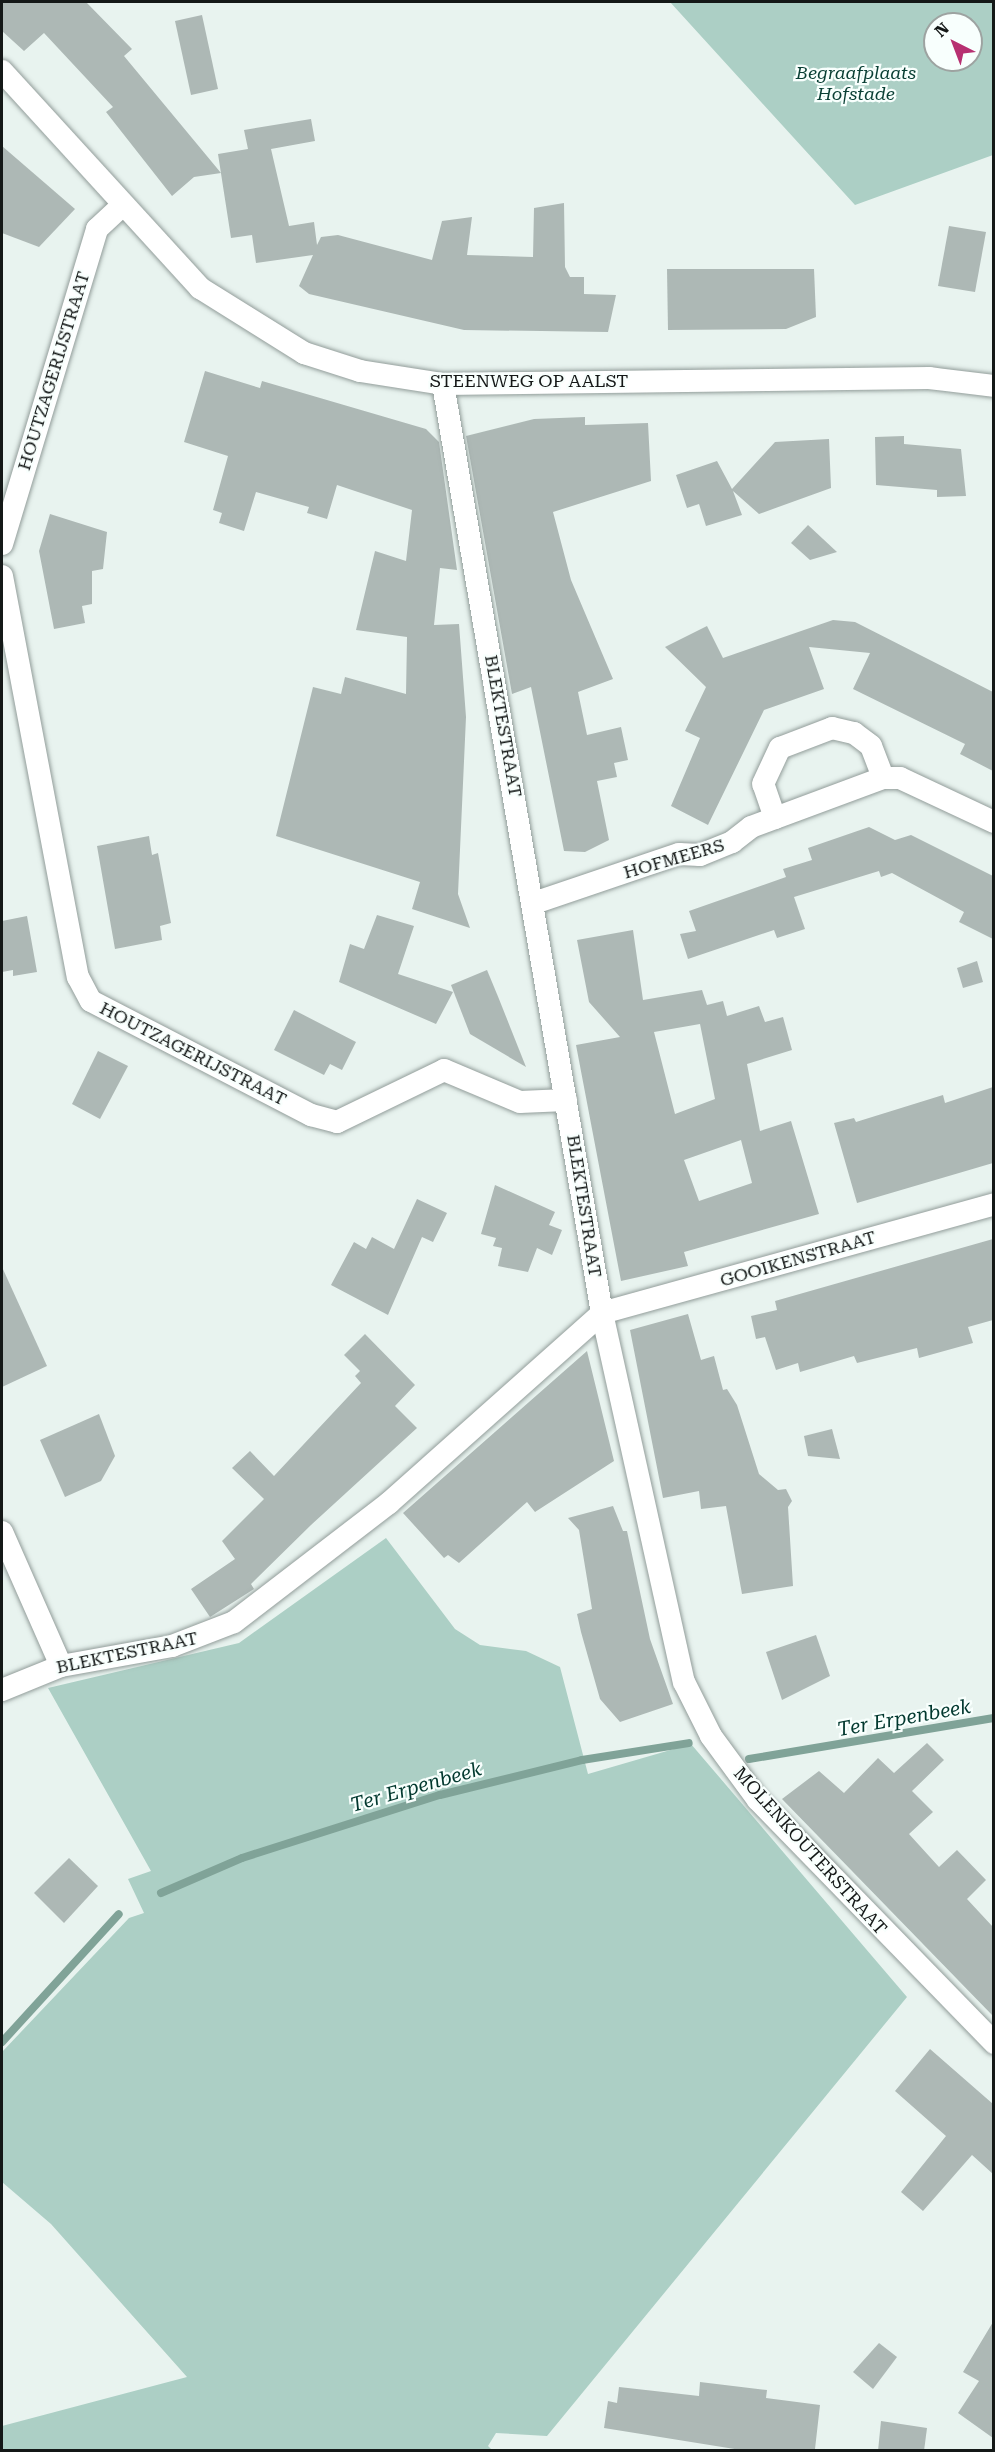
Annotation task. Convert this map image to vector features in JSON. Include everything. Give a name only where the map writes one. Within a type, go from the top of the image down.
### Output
[{"type":"street","name":"STEENWEG OP AALST","points":[[2,71],[121,207],[200,288],[255,327],[304,353],[360,371],[443,384],[929,378],[993,386]]},
{"type":"street","name":"HOUTZAGERIJSTRAAT","points":[[2,544],[97,229],[121,207]]},
{"type":"street","name":"BLEKTESTRAAT","points":[[2,1690],[61,1666],[172,1646],[234,1622],[389,1503],[602,1313],[534,903],[443,384]]},
{"type":"street","name":"HOUTZAGERIJSTRAAT","points":[[2,576],[78,977],[91,1001],[311,1115],[338,1122],[444,1070],[520,1102],[566,1100]]},
{"type":"street","points":[[775,818],[763,784],[780,748],[832,728],[854,733],[871,746],[883,778],[900,778],[993,822]]},
{"type":"street","name":"HOFMEERS","points":[[534,903],[679,854],[700,855],[775,818],[883,778]]},
{"type":"street","name":"GOOIKENSTRAAT","points":[[602,1313],[993,1204]]},
{"type":"street","name":"MOLENKOUTERSTRAAT","points":[[602,1313],[670,1635],[699,1715],[758,1800],[993,2043]]},
{"type":"street","points":[[2,1532],[61,1666]]},
{"type":"green space","name":"Begraafplaats Hofstade","points":[[670,2],[993,2],[993,155],[855,205]]},
{"type":"green space","points":[[386,1538],[455,1629],[480,1645],[526,1651],[560,1667],[588,1774],[691,1744],[907,1997],[547,2436],[496,2433],[488,2446],[492,2450],[2,2450],[2,2426],[187,2377],[51,2224],[2,2182],[2,2052],[129,1918],[144,1913],[128,1879],[151,1871],[48,1688],[239,1643]]},
{"type":"building","points":[[2,2],[86,2],[132,49],[124,56],[221,173],[194,177],[172,196],[106,112],[113,107],[44,33],[24,51],[2,31]]},
{"type":"building","points":[[202,15],[218,89],[191,95],[175,21]]},
{"type":"building","points":[[311,119],[315,141],[271,149],[289,226],[314,222],[317,245],[321,237],[338,235],[432,260],[442,221],[472,217],[467,255],[533,257],[534,208],[564,203],[565,267],[570,277],[584,277],[584,294],[616,295],[608,332],[464,330],[309,294],[299,286],[313,255],[256,263],[252,235],[231,238],[218,154],[248,149],[244,130]]},
{"type":"building","points":[[2,146],[75,209],[39,247],[2,233]]},
{"type":"building","points":[[949,226],[986,232],[975,292],[938,286]]},
{"type":"building","points":[[667,269],[814,269],[816,317],[786,329],[668,330]]},
{"type":"building","points":[[205,371],[260,388],[262,381],[426,429],[439,442],[457,570],[440,568],[434,625],[459,624],[466,717],[458,894],[470,928],[412,909],[420,882],[276,836],[313,687],[341,694],[345,677],[406,694],[407,637],[356,630],[375,551],[406,561],[412,510],[337,485],[327,519],[307,513],[309,507],[256,492],[244,531],[219,523],[222,513],[213,510],[228,456],[184,442]]},
{"type":"building","points":[[585,417],[585,425],[648,423],[651,481],[553,512],[571,580],[613,679],[578,692],[587,735],[621,727],[628,760],[614,763],[617,777],[597,781],[609,840],[585,852],[564,851],[531,687],[512,694],[466,436],[534,419]]},
{"type":"building","points":[[904,436],[904,444],[961,449],[966,496],[937,497],[937,490],[876,485],[875,437]]},
{"type":"building","points":[[829,439],[831,488],[759,514],[733,491],[742,515],[706,526],[699,504],[687,508],[676,475],[717,461],[732,489],[775,442]]},
{"type":"building","points":[[50,514],[107,532],[103,569],[92,571],[92,604],[82,606],[85,623],[54,629],[39,551]]},
{"type":"building","points":[[808,525],[837,552],[810,560],[791,543]]},
{"type":"building","points":[[833,620],[855,622],[993,692],[993,771],[960,754],[965,744],[853,689],[870,653],[809,647],[824,689],[764,710],[708,825],[671,806],[700,738],[685,731],[706,687],[665,647],[707,626],[723,658]]},
{"type":"building","points":[[869,827],[895,840],[911,835],[993,876],[993,939],[959,922],[964,912],[892,873],[881,877],[879,871],[794,897],[805,929],[777,938],[774,930],[688,959],[680,934],[696,931],[689,911],[786,877],[783,869],[812,860],[808,848]]},
{"type":"building","points":[[149,836],[152,855],[158,853],[171,923],[160,926],[162,940],[115,949],[97,846]]},
{"type":"building","points":[[377,915],[414,926],[398,974],[453,992],[436,1024],[339,982],[350,944],[364,949]]},
{"type":"building","points":[[27,916],[37,972],[13,976],[13,970],[2,972],[2,921]]},
{"type":"building","points":[[633,930],[643,1000],[702,990],[707,1005],[723,1001],[727,1016],[759,1006],[765,1022],[783,1017],[792,1050],[747,1064],[760,1131],[791,1121],[819,1214],[684,1252],[688,1266],[621,1281],[576,1045],[620,1037],[589,1002],[577,940]],"holes":[[[700,1024],[715,1099],[675,1114],[654,1032]],[[741,1140],[752,1183],[699,1201],[684,1160]]]},
{"type":"building","points":[[977,961],[983,982],[963,988],[957,968]]},
{"type":"building","points":[[487,970],[526,1067],[470,1034],[451,985]]},
{"type":"building","points":[[294,1010],[356,1042],[342,1070],[330,1064],[324,1075],[274,1050]]},
{"type":"building","points":[[98,1051],[128,1066],[100,1119],[72,1104]]},
{"type":"building","points":[[993,1087],[993,1163],[857,1203],[834,1123],[854,1118],[856,1122],[943,1095],[945,1103]]},
{"type":"building","points":[[495,1185],[555,1212],[549,1225],[562,1230],[552,1255],[537,1248],[528,1272],[498,1266],[502,1248],[493,1246],[496,1238],[481,1234]]},
{"type":"building","points":[[417,1199],[447,1213],[433,1242],[422,1237],[388,1315],[331,1285],[354,1242],[366,1249],[372,1237],[394,1249]]},
{"type":"building","points":[[993,1239],[993,1320],[968,1327],[973,1343],[919,1358],[917,1348],[857,1363],[854,1356],[800,1372],[798,1363],[776,1370],[765,1337],[756,1339],[751,1316],[777,1310],[775,1301]]},
{"type":"building","points":[[2,1267],[47,1366],[2,1387]]},
{"type":"building","points":[[688,1314],[701,1360],[714,1356],[723,1390],[727,1389],[737,1405],[759,1474],[778,1490],[786,1489],[792,1501],[788,1507],[793,1586],[742,1594],[726,1506],[701,1509],[699,1491],[663,1498],[630,1330]]},
{"type":"building","points":[[365,1334],[415,1385],[395,1406],[417,1428],[311,1525],[251,1584],[254,1589],[210,1617],[191,1589],[235,1559],[222,1541],[264,1499],[232,1468],[250,1451],[274,1476],[361,1383],[355,1376],[360,1371],[344,1355]]},
{"type":"building","points":[[587,1351],[614,1461],[535,1512],[527,1502],[459,1563],[448,1555],[444,1558],[403,1513]]},
{"type":"building","points":[[99,1414],[115,1456],[101,1481],[65,1497],[40,1440]]},
{"type":"building","points":[[832,1429],[840,1459],[808,1456],[804,1436]]},
{"type":"building","points":[[613,1506],[623,1531],[627,1531],[650,1639],[673,1704],[620,1722],[600,1699],[581,1632],[577,1614],[592,1609],[579,1530],[568,1518]]},
{"type":"building","points":[[816,1635],[830,1676],[782,1700],[766,1652]]},
{"type":"building","points":[[927,1743],[944,1760],[912,1791],[933,1812],[909,1834],[939,1867],[957,1850],[986,1880],[967,1899],[993,1927],[993,2016],[782,1799],[819,1771],[844,1793],[878,1758],[894,1773]]},
{"type":"building","points":[[69,1858],[98,1886],[64,1923],[34,1893]]},
{"type":"building","points":[[930,2049],[993,2104],[993,2174],[972,2155],[923,2211],[901,2192],[946,2136],[895,2091]]},
{"type":"building","points":[[993,2322],[993,2438],[958,2413],[979,2381],[963,2372]]},
{"type":"building","points":[[879,2343],[897,2357],[873,2389],[853,2372]]},
{"type":"building","points":[[700,2382],[767,2390],[766,2398],[820,2405],[815,2449],[747,2451],[604,2428],[608,2401],[617,2403],[619,2387],[699,2396]]},
{"type":"building","points":[[881,2421],[927,2428],[924,2451],[878,2451]]},
{"type":"waterway","name":"Ter Erpenbeek","points":[[749,1759],[994,1718]]},
{"type":"waterway","name":"Ter Erpenbeek","points":[[161,1893],[242,1858],[440,1795],[582,1760],[689,1743]]},
{"type":"waterway","name":"Ter Erpenbeek","points":[[2,2042],[119,1914]]}]
